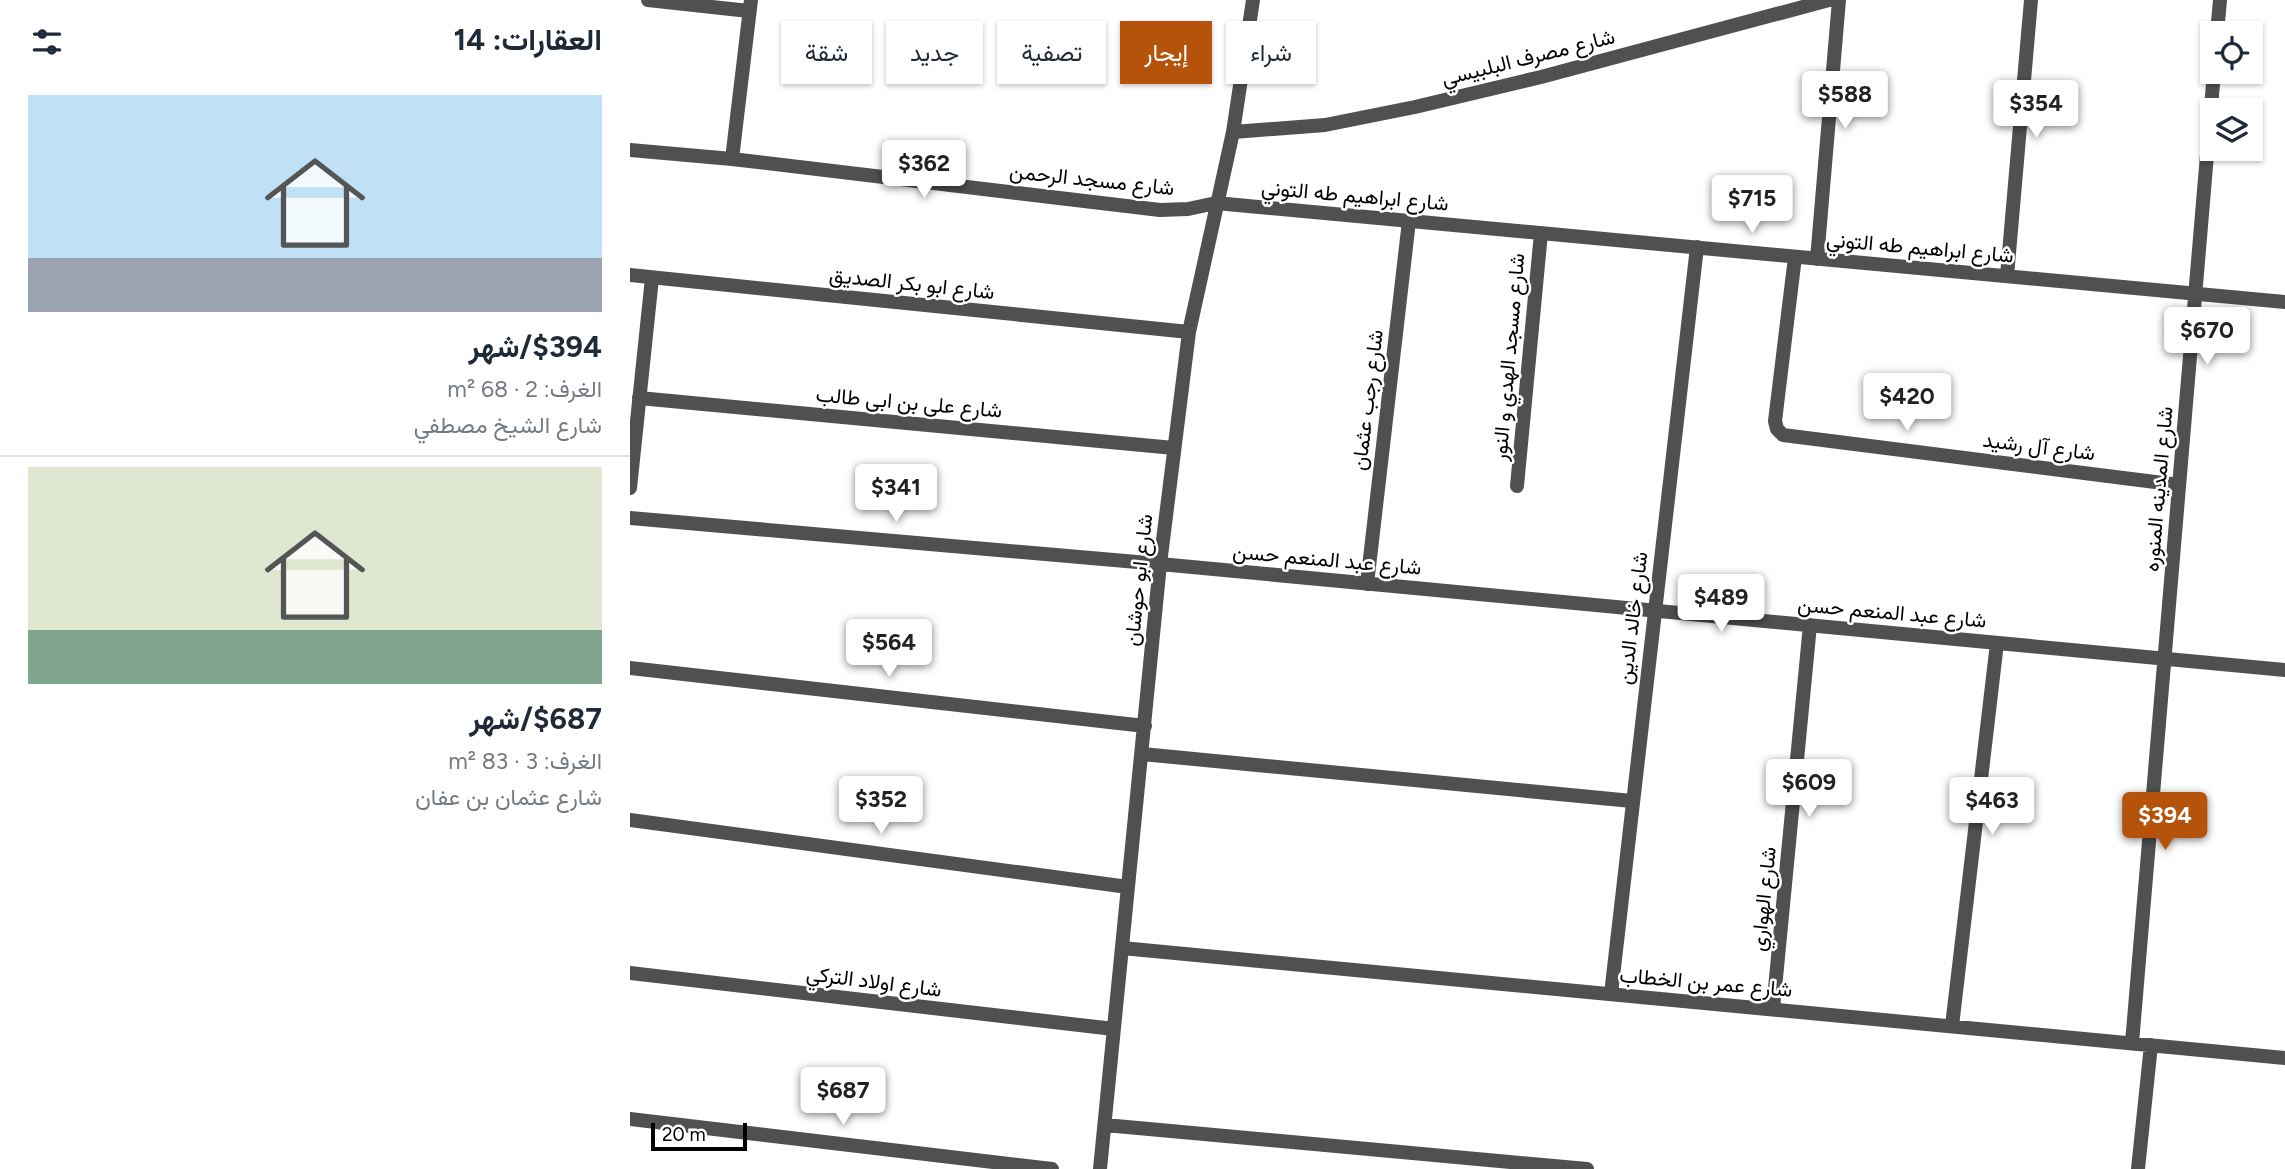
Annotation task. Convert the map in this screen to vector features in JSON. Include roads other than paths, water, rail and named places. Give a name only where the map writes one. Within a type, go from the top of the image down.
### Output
[{"type":"street","points":[[648,0],[750,5],[732,159]]},
{"type":"street","name":"شارع ابو حوشان","points":[[1100,1169],[1160,564],[1189,332],[1233,132],[1253,0]]},
{"type":"street","name":"شارع مصرف البلبيسي","points":[[1233,132],[1325,125],[1404,109],[1541,77],[1829,0]]},
{"type":"street","points":[[1817,258],[1839,0]]},
{"type":"street","points":[[2007,276],[2031,0]]},
{"type":"street","points":[[2218,21],[2220,0]]},
{"type":"street","name":"شارع المدينه المنوره","points":[[2132,1043],[2213,84]]},
{"type":"street","name":"شارع مسجد الرحمن","points":[[630,150],[732,159],[1160,210],[1188,209],[1216,203]]},
{"type":"street","name":"شارع ابراهيم طه التوني","points":[[1216,203],[2285,302]]},
{"type":"street","name":"شارع رجب عثمان","points":[[1367,584],[1409,221]]},
{"type":"street","name":"شارع مسجد الهدي و النور","points":[[1517,486],[1541,233]]},
{"type":"street","name":"شارع خالد الدين","points":[[1611,994],[1653,610],[1697,247]]},
{"type":"street","name":"شارع آل رشيد","points":[[1795,257],[1775,421],[1777,429],[1783,435],[2179,485]]},
{"type":"street","name":"شارع ابو بكر الصديق","points":[[630,275],[1189,332]]},
{"type":"street","points":[[630,488],[652,278]]},
{"type":"street","name":"شارع على بن ابى طالب","points":[[639,398],[1174,448]]},
{"type":"street","name":"شارع عبد المنعم حسن","points":[[630,518],[1160,564],[2285,670]]},
{"type":"street","name":"شارع الهواري","points":[[1773,1009],[1810,625]]},
{"type":"street","points":[[1952,1026],[1997,643]]},
{"type":"street","points":[[630,668],[1145,726]]},
{"type":"street","points":[[1142,754],[1632,801]]},
{"type":"street","points":[[630,820],[1128,887]]},
{"type":"street","name":"شارع عمر بن الخطاب","points":[[1122,948],[2285,1058]]},
{"type":"street","name":"شارع اولاد التركي","points":[[630,973],[1114,1029]]},
{"type":"street","points":[[2138,1169],[2151,1045]]},
{"type":"street","points":[[630,1119],[1052,1169]]},
{"type":"street","points":[[1105,1125],[1587,1169]]}]
